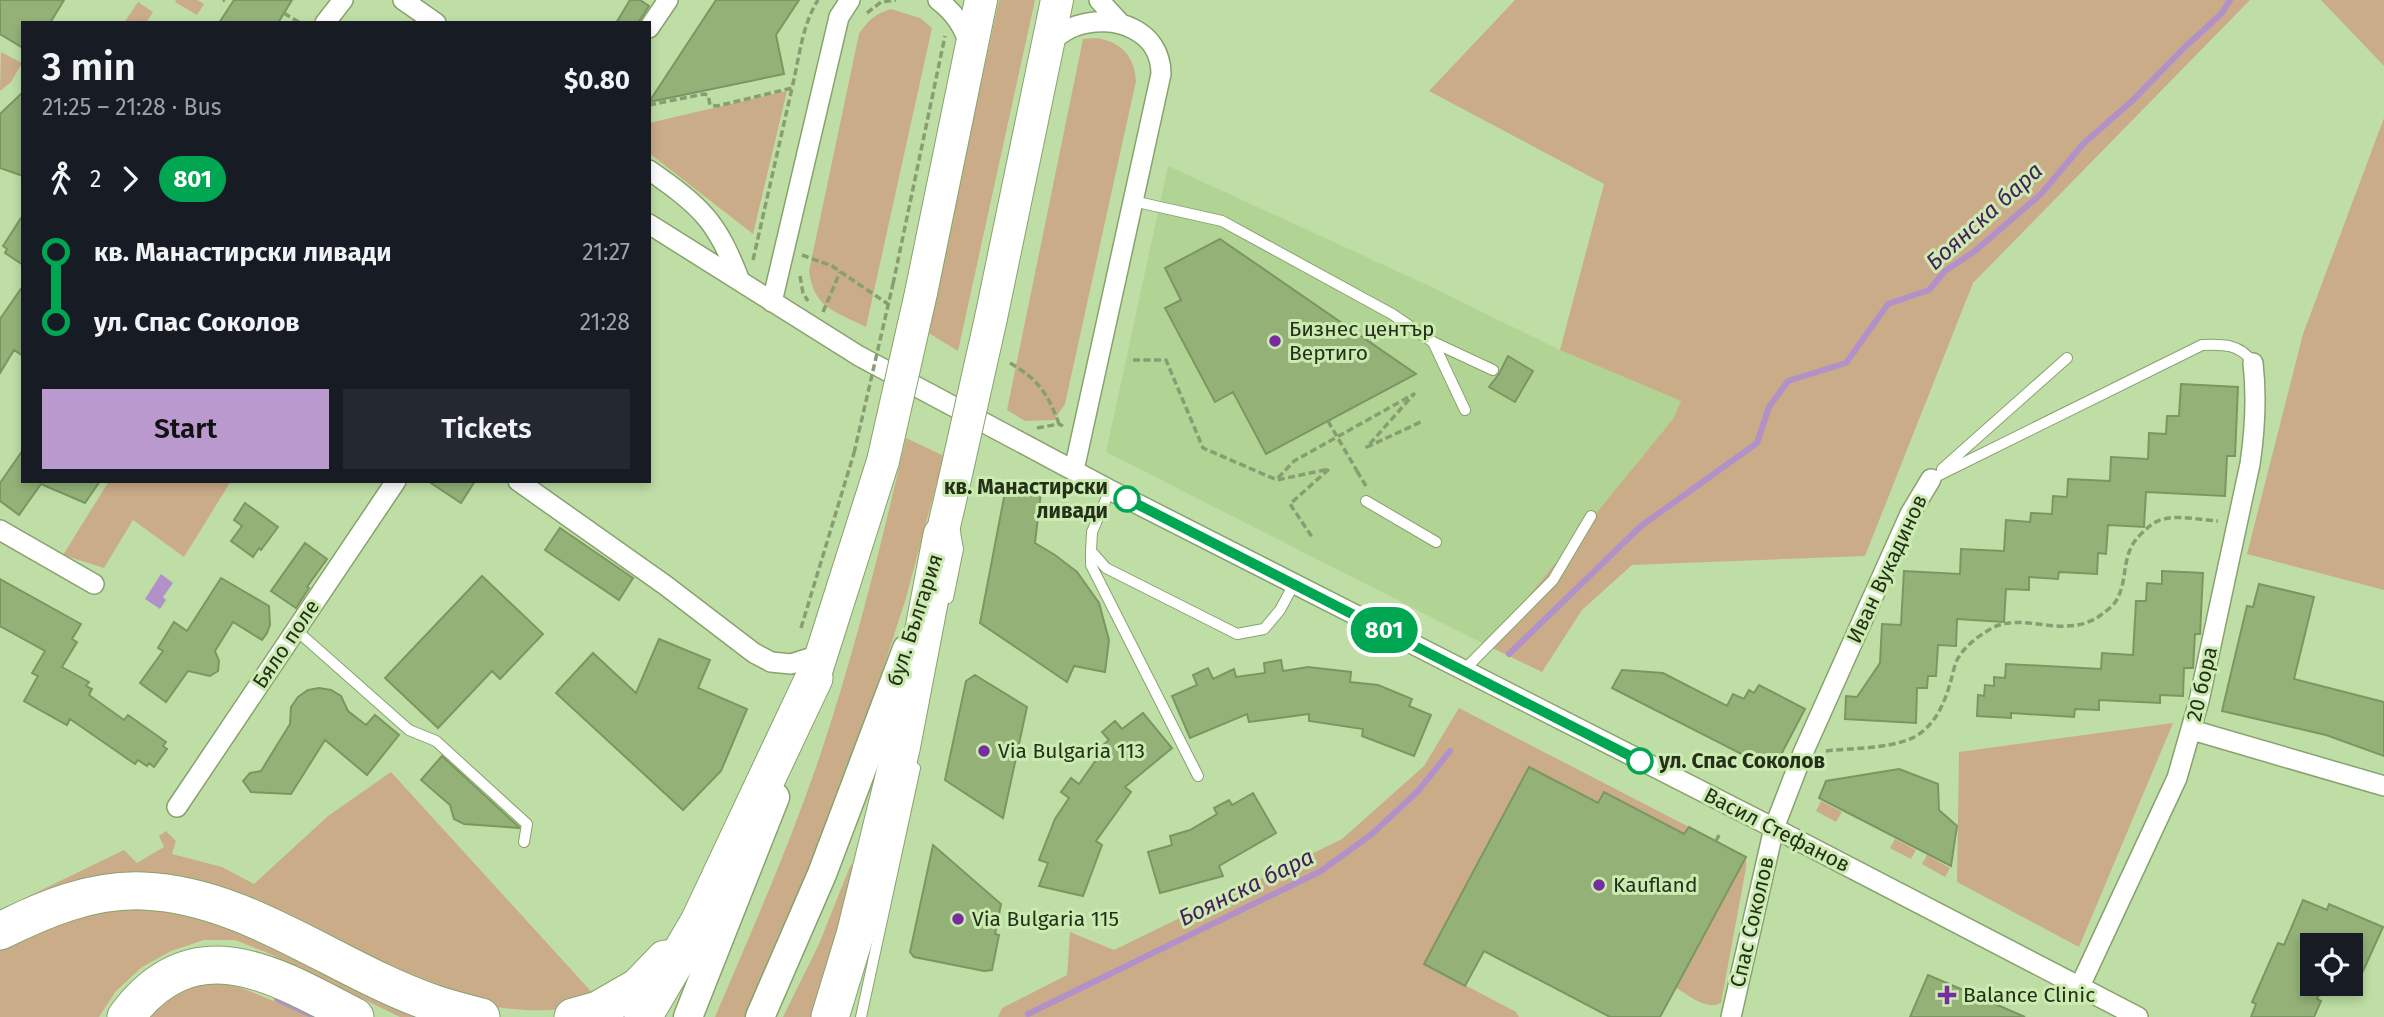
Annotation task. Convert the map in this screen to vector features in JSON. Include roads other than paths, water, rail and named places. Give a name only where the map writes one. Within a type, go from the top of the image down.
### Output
[{"type":"highway","points":[[830,1017],[855,935],[901,749],[948,509]]},
{"type":"highway","points":[[643,1017],[699,922],[809,665]]},
{"type":"highway","points":[[0,931],[38,912],[91,895],[142,891],[208,900],[433,1004],[481,1017]]},
{"type":"highway","points":[[573,1017],[597,1010],[638,987],[699,922]]},
{"type":"highway","points":[[852,1017],[855,935]]},
{"type":"highway","points":[[126,1017],[143,995],[174,973],[214,965],[260,972],[281,979],[355,1017]]},
{"type":"main road","points":[[688,1017],[772,806],[868,457],[907,288],[971,49],[981,0]]},
{"type":"main road","name":"бул. България","points":[[760,1017],[858,785],[894,686],[948,509],[1057,0]]},
{"type":"street","points":[[327,21],[343,0]]},
{"type":"street","points":[[403,0],[433,21]]},
{"type":"street","points":[[651,25],[668,0]]},
{"type":"street","points":[[772,302],[839,17],[850,0]]},
{"type":"street","points":[[938,0],[955,15],[965,31],[971,49]]},
{"type":"street","points":[[1099,0],[1120,23]]},
{"type":"street","points":[[1048,44],[1064,31],[1078,25],[1120,23],[1136,29],[1148,38],[1161,64],[1161,75],[1074,470]]},
{"type":"street","points":[[651,171],[688,197],[713,223],[727,246],[740,281]]},
{"type":"street","name":"Васил Стефанов","points":[[651,225],[772,302],[864,349],[1004,433],[1110,490],[1774,828],[2138,1017]]},
{"type":"street","name":"20 бора","points":[[2080,986],[2177,778],[2192,730],[2238,522],[2255,425],[2256,390],[2253,363]]},
{"type":"street","name":"Иван Вукадинов","points":[[1774,828],[1803,753],[1910,514],[1931,478]]},
{"type":"street","name":"Бяло поле","points":[[177,807],[395,483]]},
{"type":"street","points":[[521,483],[665,585],[754,653],[771,662],[809,665]]},
{"type":"street","points":[[0,530],[94,584]]},
{"type":"street","points":[[2192,730],[2384,786]]},
{"type":"street","name":"Спас Соколов","points":[[1731,1017],[1774,828]]},
{"type":"lane","points":[[1133,201],[1222,221],[1392,314],[1433,342],[1493,370]]},
{"type":"lane","points":[[1433,342],[1465,410]]},
{"type":"lane","points":[[1931,478],[2202,345],[2237,347],[2247,354],[2253,363]]},
{"type":"lane","name":"Иван Вукадинов","points":[[1931,478],[2067,358]]},
{"type":"lane","points":[[1110,490],[1092,532],[1091,565],[1198,776]]},
{"type":"lane","points":[[1366,501],[1436,542]]},
{"type":"lane","points":[[945,615],[958,549],[948,509]]},
{"type":"lane","points":[[1464,671],[1553,580],[1591,516]]},
{"type":"lane","points":[[1091,551],[1106,568],[1237,634],[1264,629],[1280,610],[1294,584]]},
{"type":"lane","points":[[296,630],[409,730],[436,741],[527,824],[524,842]]},
{"type":"lane","points":[[861,1017],[916,760]]},
{"type":"waterway","name":"Боянска бара","points":[[1509,654],[1641,526],[1757,443],[1769,407],[1788,381],[1846,363],[1888,304],[1929,290],[1945,271],[1975,251],[2041,194],[2083,144],[2133,100],[2222,13],[2230,0]]},
{"type":"waterway","name":"Боянска бара","points":[[1028,1014],[1321,871],[1372,834],[1418,791],[1450,751]]},
{"type":"waterway","points":[[277,999],[316,1017]]},
{"type":"place","name":"Бизнес център Вертиго","points":[[1275,341]]},
{"type":"place","name":"кв. Манастирски ливади","points":[[1127,499]]},
{"type":"place","name":"Via Bulgaria 113","points":[[984,751]]},
{"type":"place","name":"ул. Спас Соколов","points":[[1640,761]]},
{"type":"place","name":"Kaufland","points":[[1599,885]]},
{"type":"place","name":"Via Bulgaria 115","points":[[958,919]]},
{"type":"place","name":"Balance Clinic","points":[[1947,995]]}]
